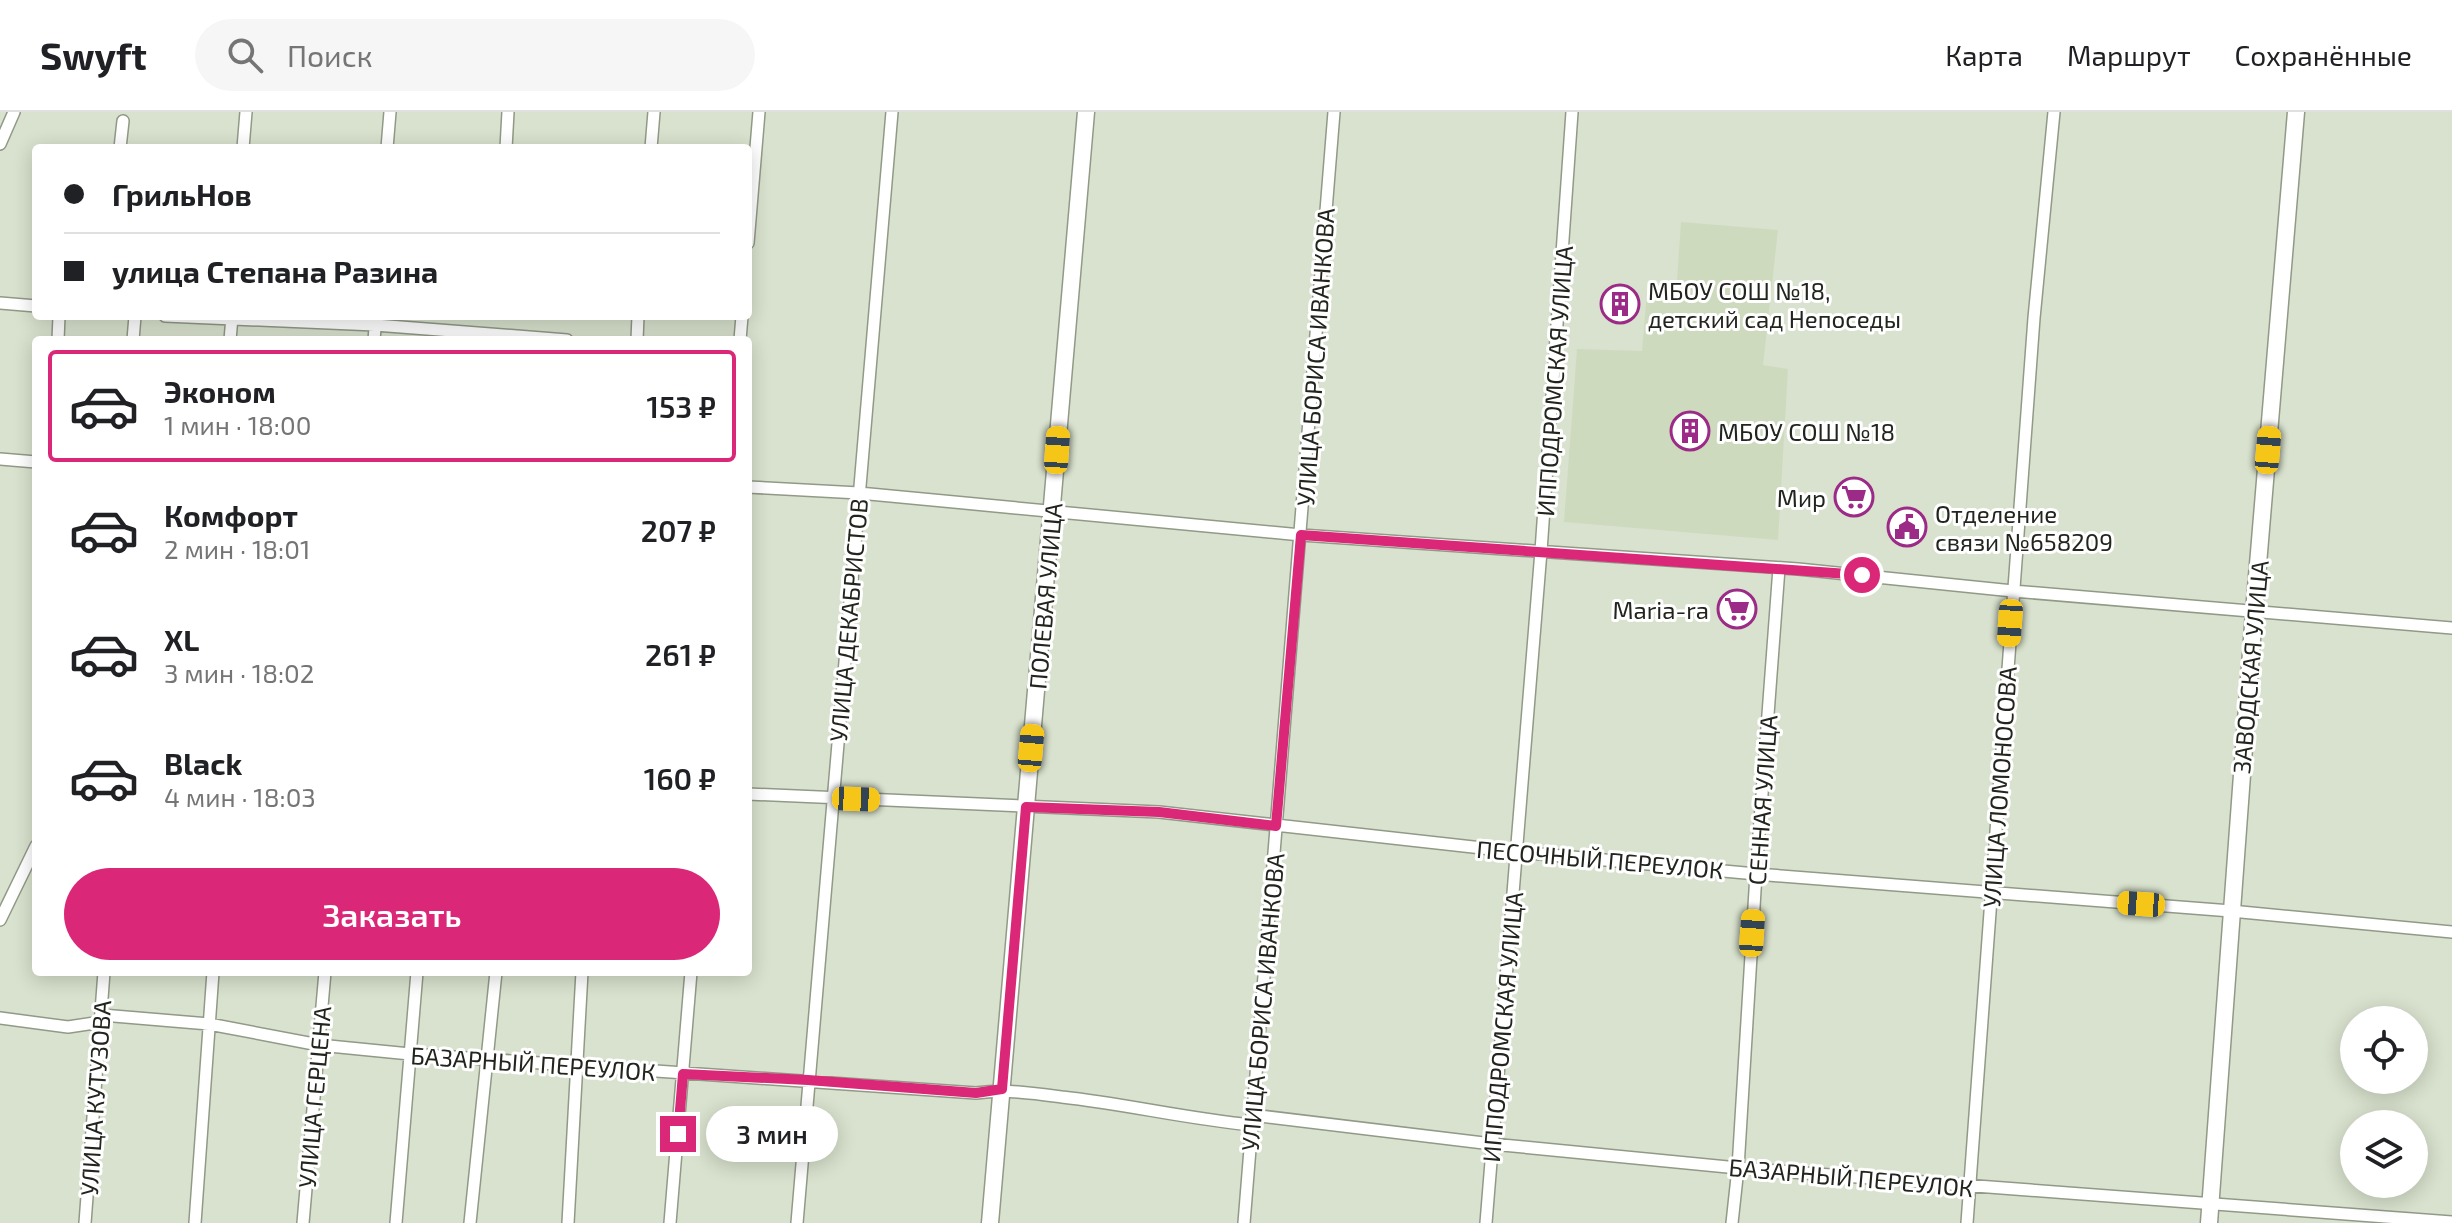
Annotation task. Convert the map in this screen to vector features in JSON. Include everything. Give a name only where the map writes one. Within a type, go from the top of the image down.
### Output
[{"type":"street","points":[[0,144],[14,112]]},
{"type":"street","points":[[243,144],[246,112]]},
{"type":"street","points":[[387,144],[390,112]]},
{"type":"street","points":[[506,144],[508,112]]},
{"type":"street","points":[[651,144],[654,112]]},
{"type":"street","points":[[752,195],[759,112]]},
{"type":"street","name":"УЛИЦА ДЕКАБРИСТОВ","points":[[797,1223],[892,112]]},
{"type":"street","name":"ПОЛЕВАЯ УЛИЦА","points":[[990,1223],[1086,112]]},
{"type":"street","name":"УЛИЦА БОРИСА ИВАНКОВА","points":[[1244,1223],[1334,112]]},
{"type":"street","name":"ИППОДРОМСКАЯ УЛИЦА","points":[[1486,1223],[1518,852],[1572,112]]},
{"type":"street","name":"УЛИЦА ЛОМОНОСОВА","points":[[1967,1223],[2034,318],[2054,112]]},
{"type":"street","name":"ЗАВОДСКАЯ УЛИЦА","points":[[2209,1223],[2254,612],[2296,112]]},
{"type":"street","points":[[120,144],[123,121]]},
{"type":"street","points":[[0,303],[32,306]]},
{"type":"street","points":[[327,320],[375,321],[468,336]]},
{"type":"street","points":[[0,459],[32,462]]},
{"type":"street","points":[[752,487],[859,493],[1301,535],[1779,568],[2452,628]]},
{"type":"street","name":"СЕННАЯ УЛИЦА","points":[[1732,1223],[1779,568]]},
{"type":"street","name":"ПЕСОЧНЫЙ ПЕРЕУЛОК","points":[[752,794],[1159,812],[1518,852],[2452,932]]},
{"type":"street","points":[[0,920],[32,854]]},
{"type":"street","name":"УЛИЦА КУТУЗОВА","points":[[85,1223],[104,976]]},
{"type":"street","points":[[195,1223],[213,976]]},
{"type":"street","name":"УЛИЦА ГЕРЦЕНА","points":[[303,1223],[325,976]]},
{"type":"street","points":[[396,1223],[417,976]]},
{"type":"street","points":[[470,1223],[496,976]]},
{"type":"street","points":[[568,1223],[582,976]]},
{"type":"street","points":[[670,1223],[691,976]]},
{"type":"street","name":"БАЗАРНЫЙ ПЕРЕУЛОК","points":[[0,1018],[68,1027],[101,1019],[209,1024],[319,1045],[410,1054],[976,1093],[1002,1089],[1116,1103],[1205,1121],[1252,1120],[1970,1188],[2452,1222]]},
{"type":"shaded area","points":[[1681,222],[1778,230],[1763,365],[1788,369],[1778,540],[1564,522],[1577,349],[1642,351],[1647,292],[1676,295]]},
{"type":"place","name":"МБОУ СОШ №18, детский сад Непоседы","points":[[1620,304]]},
{"type":"place","name":"МБОУ СОШ №18","points":[[1690,431]]},
{"type":"place","name":"Мир","points":[[1854,497]]},
{"type":"place","name":"Отделение связи №658209","points":[[1907,527]]},
{"type":"place","name":"Maria-ra","points":[[1737,609]]},
{"type":"route","points":[[678,1134],[683,1074],[976,1093],[1002,1089],[1026,807],[1159,812],[1276,826],[1301,535],[1862,575]]}]
